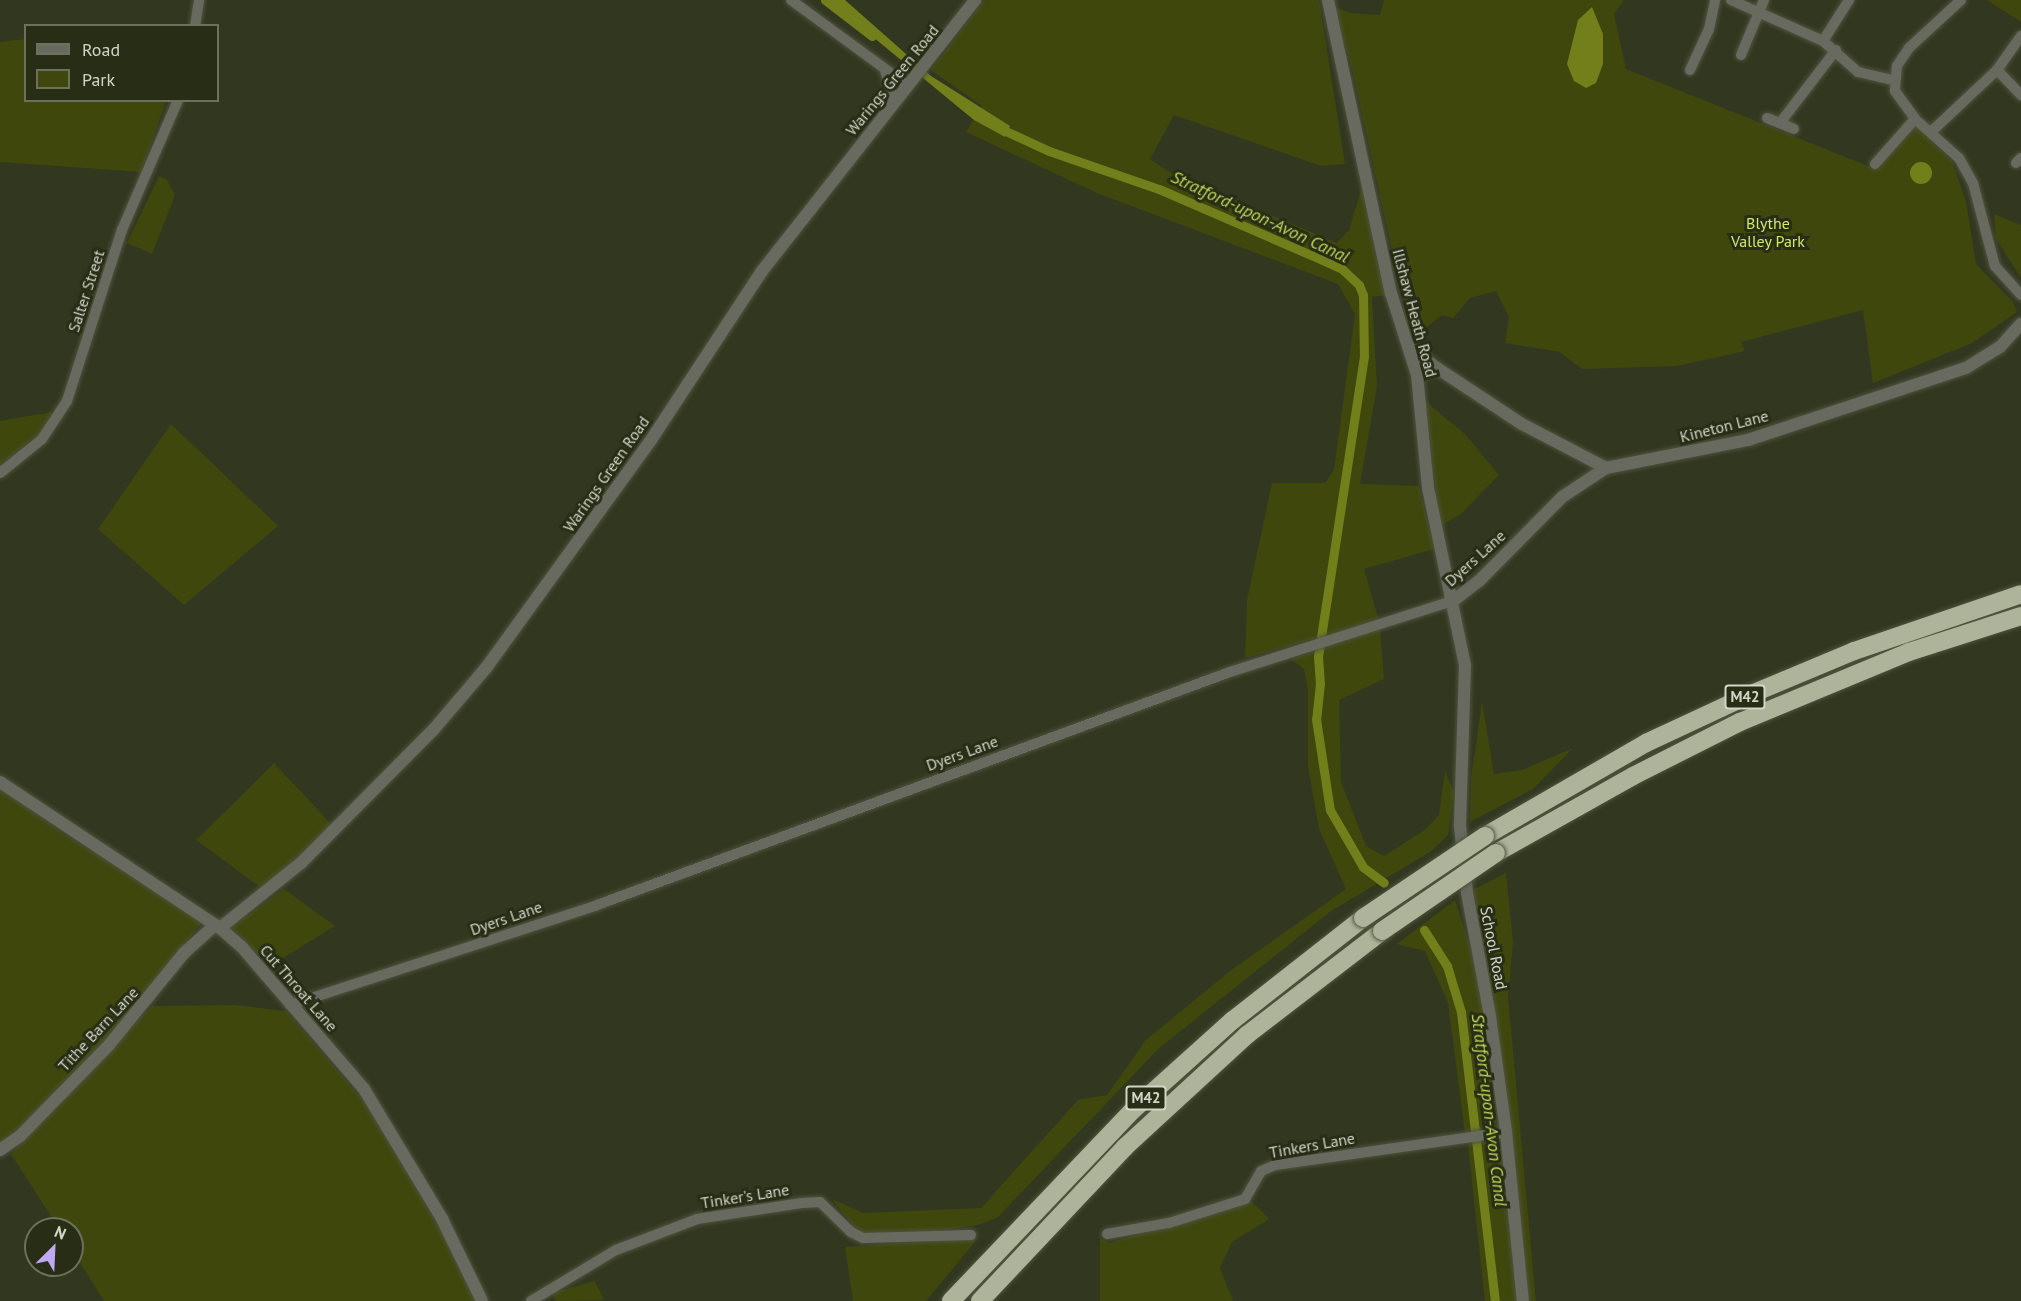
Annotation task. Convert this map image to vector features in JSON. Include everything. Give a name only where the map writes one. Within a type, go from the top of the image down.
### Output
[{"type":"highway","name":"M42","points":[[951,1301],[1134,1109],[1233,1020],[1363,918],[1485,836],[1646,743],[1749,695],[1854,651],[2021,594]]},
{"type":"highway","name":"M42","points":[[981,1301],[1125,1147],[1247,1035],[1382,931],[1496,853],[1633,776],[1740,722],[1909,652],[2021,616]]},
{"type":"street","points":[[195,24],[199,0]]},
{"type":"street","points":[[791,0],[885,69],[910,81]]},
{"type":"street","name":"Warings Green Road","points":[[218,927],[302,862],[434,729],[486,668],[651,440],[762,271],[975,0]]},
{"type":"street","name":"Illshaw Heath Road","points":[[1329,0],[1391,293],[1418,375],[1428,488],[1453,601]]},
{"type":"street","points":[[1690,70],[1709,29],[1716,0]]},
{"type":"street","points":[[1731,0],[1823,41],[1836,50],[1858,72],[1893,80]]},
{"type":"street","points":[[1741,55],[1764,0]]},
{"type":"street","points":[[1823,41],[1849,0]]},
{"type":"street","points":[[1961,0],[1909,48],[1893,80],[1899,102],[1959,158],[1973,183],[1995,266],[2021,295]]},
{"type":"street","points":[[1932,131],[1997,69],[2021,36]]},
{"type":"street","points":[[1780,123],[1836,50]]},
{"type":"street","points":[[885,69],[894,101]]},
{"type":"street","points":[[1997,69],[2021,96]]},
{"type":"street","name":"Salter Street","points":[[0,473],[42,439],[67,401],[122,230],[154,165],[177,102]]},
{"type":"street","points":[[1767,118],[1794,129]]},
{"type":"street","points":[[1875,164],[1915,119]]},
{"type":"street","name":"Kineton Lane","points":[[1606,468],[1748,440],[1966,368],[2000,348],[2021,324]]},
{"type":"street","points":[[1411,348],[1437,368],[1522,424],[1606,468]]},
{"type":"street","points":[[1418,375],[1437,368]]},
{"type":"street","name":"Dyers Lane","points":[[290,1005],[597,905],[1230,672],[1453,601],[1479,581],[1562,496],[1606,468]]},
{"type":"street","name":"School Road","points":[[1453,601],[1465,665],[1460,805],[1467,892],[1490,1016],[1506,1132],[1523,1301]]},
{"type":"street","name":"Cut Throat Lane","points":[[0,782],[218,927],[364,1089],[442,1219],[482,1301]]},
{"type":"street","name":"Tithe Barn Lane","points":[[0,1150],[20,1136],[109,1045],[184,953],[218,927]]},
{"type":"street","name":"Tinkers Lane","points":[[1107,1234],[1169,1223],[1245,1199],[1261,1171],[1275,1165],[1463,1140],[1506,1132]]},
{"type":"street","name":"Tinker's Lane","points":[[531,1301],[616,1250],[697,1219],[802,1203],[820,1202],[851,1232],[863,1238],[971,1235]]},
{"type":"green space","points":[[984,0],[1319,0],[1345,164],[1321,166],[1174,115],[1150,159],[1171,173],[1337,243],[1349,230],[1363,184],[1386,295],[1372,297],[1377,386],[1360,484],[1419,486],[1434,549],[1364,569],[1379,621],[1245,658],[1247,600],[1272,483],[1325,483],[1334,470],[1355,314],[1338,284],[1097,193],[966,132],[982,106],[931,70]]},
{"type":"green space","name":"Blythe Valley Park","points":[[1384,0],[1624,0],[1614,14],[1626,69],[1875,169],[1914,125],[1952,161],[1966,201],[1976,264],[2013,302],[2017,312],[1972,343],[1873,383],[1863,310],[1741,342],[1745,351],[1677,366],[1582,369],[1560,352],[1505,343],[1509,317],[1496,291],[1470,298],[1453,318],[1442,315],[1417,335],[1402,296],[1352,68],[1334,7],[1351,13],[1380,15]]},
{"type":"green space","points":[[1987,0],[2021,0],[2021,22]]},
{"type":"green space","points":[[24,39],[24,102],[166,102],[141,172],[0,162],[0,42]]},
{"type":"green space","points":[[159,176],[167,180],[175,195],[152,254],[127,243]]},
{"type":"green space","points":[[1994,214],[2021,225],[2021,278],[1996,239]]},
{"type":"green space","points":[[1425,401],[1465,434],[1499,475],[1461,514],[1440,526]]},
{"type":"green space","points":[[52,412],[44,430],[0,465],[0,421]]},
{"type":"green space","points":[[171,424],[278,526],[184,605],[98,529]]},
{"type":"green space","points":[[1380,629],[1384,679],[1339,700],[1341,782],[1366,846],[1384,856],[1426,829],[1439,815],[1445,771],[1454,792],[1448,835],[1430,852],[1331,911],[1158,1049],[998,1217],[978,1225],[890,1238],[858,1232],[832,1199],[863,1213],[981,1208],[1078,1100],[1107,1095],[1146,1040],[1230,971],[1346,889],[1319,829],[1308,766],[1308,689],[1304,669],[1291,659]]},
{"type":"green space","points":[[1482,702],[1494,774],[1522,770],[1573,748],[1533,789],[1470,822],[1471,778]]},
{"type":"green space","points":[[274,763],[333,826],[263,889],[196,840]]},
{"type":"green space","points":[[0,787],[63,834],[146,883],[202,922],[135,1007],[72,1077],[0,1145]]},
{"type":"green space","points":[[1506,873],[1513,942],[1508,997],[1536,1301],[1527,1301],[1473,890]]},
{"type":"green space","points":[[284,889],[335,926],[270,966],[231,927]]},
{"type":"green space","points":[[1455,900],[1480,979],[1496,1122],[1492,1129],[1465,1133],[1448,1003],[1425,951],[1397,944]]},
{"type":"green space","points":[[236,1005],[286,1011],[365,1103],[445,1238],[474,1301],[104,1301],[84,1269],[84,1217],[51,1217],[11,1154],[152,1006]]},
{"type":"green space","points":[[1489,1140],[1505,1153],[1518,1301],[1485,1301],[1468,1144]]},
{"type":"green space","points":[[1251,1201],[1269,1219],[1232,1242],[1220,1268],[1233,1301],[1100,1301],[1100,1238],[1109,1243]]},
{"type":"green space","points":[[978,1238],[926,1301],[853,1301],[845,1247]]},
{"type":"green space","points":[[595,1281],[604,1300],[556,1301],[552,1293]]},
{"type":"shaded area","points":[[828,0],[845,0],[931,76],[1010,126],[1005,137],[974,120]]},
{"type":"shaded area","points":[[1592,7],[1603,34],[1603,64],[1596,83],[1586,88],[1574,81],[1567,64],[1578,20]]},
{"type":"shaded area","points":[[1921,162],[1929,165],[1932,173],[1929,181],[1921,184],[1913,181],[1910,173],[1913,165]]},
{"type":"waterway","name":"Stratford-upon-Avon Canal","points":[[825,0],[872,36]]},
{"type":"waterway","name":"Stratford-upon-Avon Canal","points":[[997,127],[1049,151],[1159,189],[1311,255],[1342,269],[1359,285],[1363,295],[1364,356],[1318,656],[1320,683],[1316,719],[1330,810],[1363,867],[1384,883]]},
{"type":"waterway","name":"Stratford-upon-Avon Canal","points":[[1424,930],[1447,966],[1461,1012],[1495,1301]]}]
